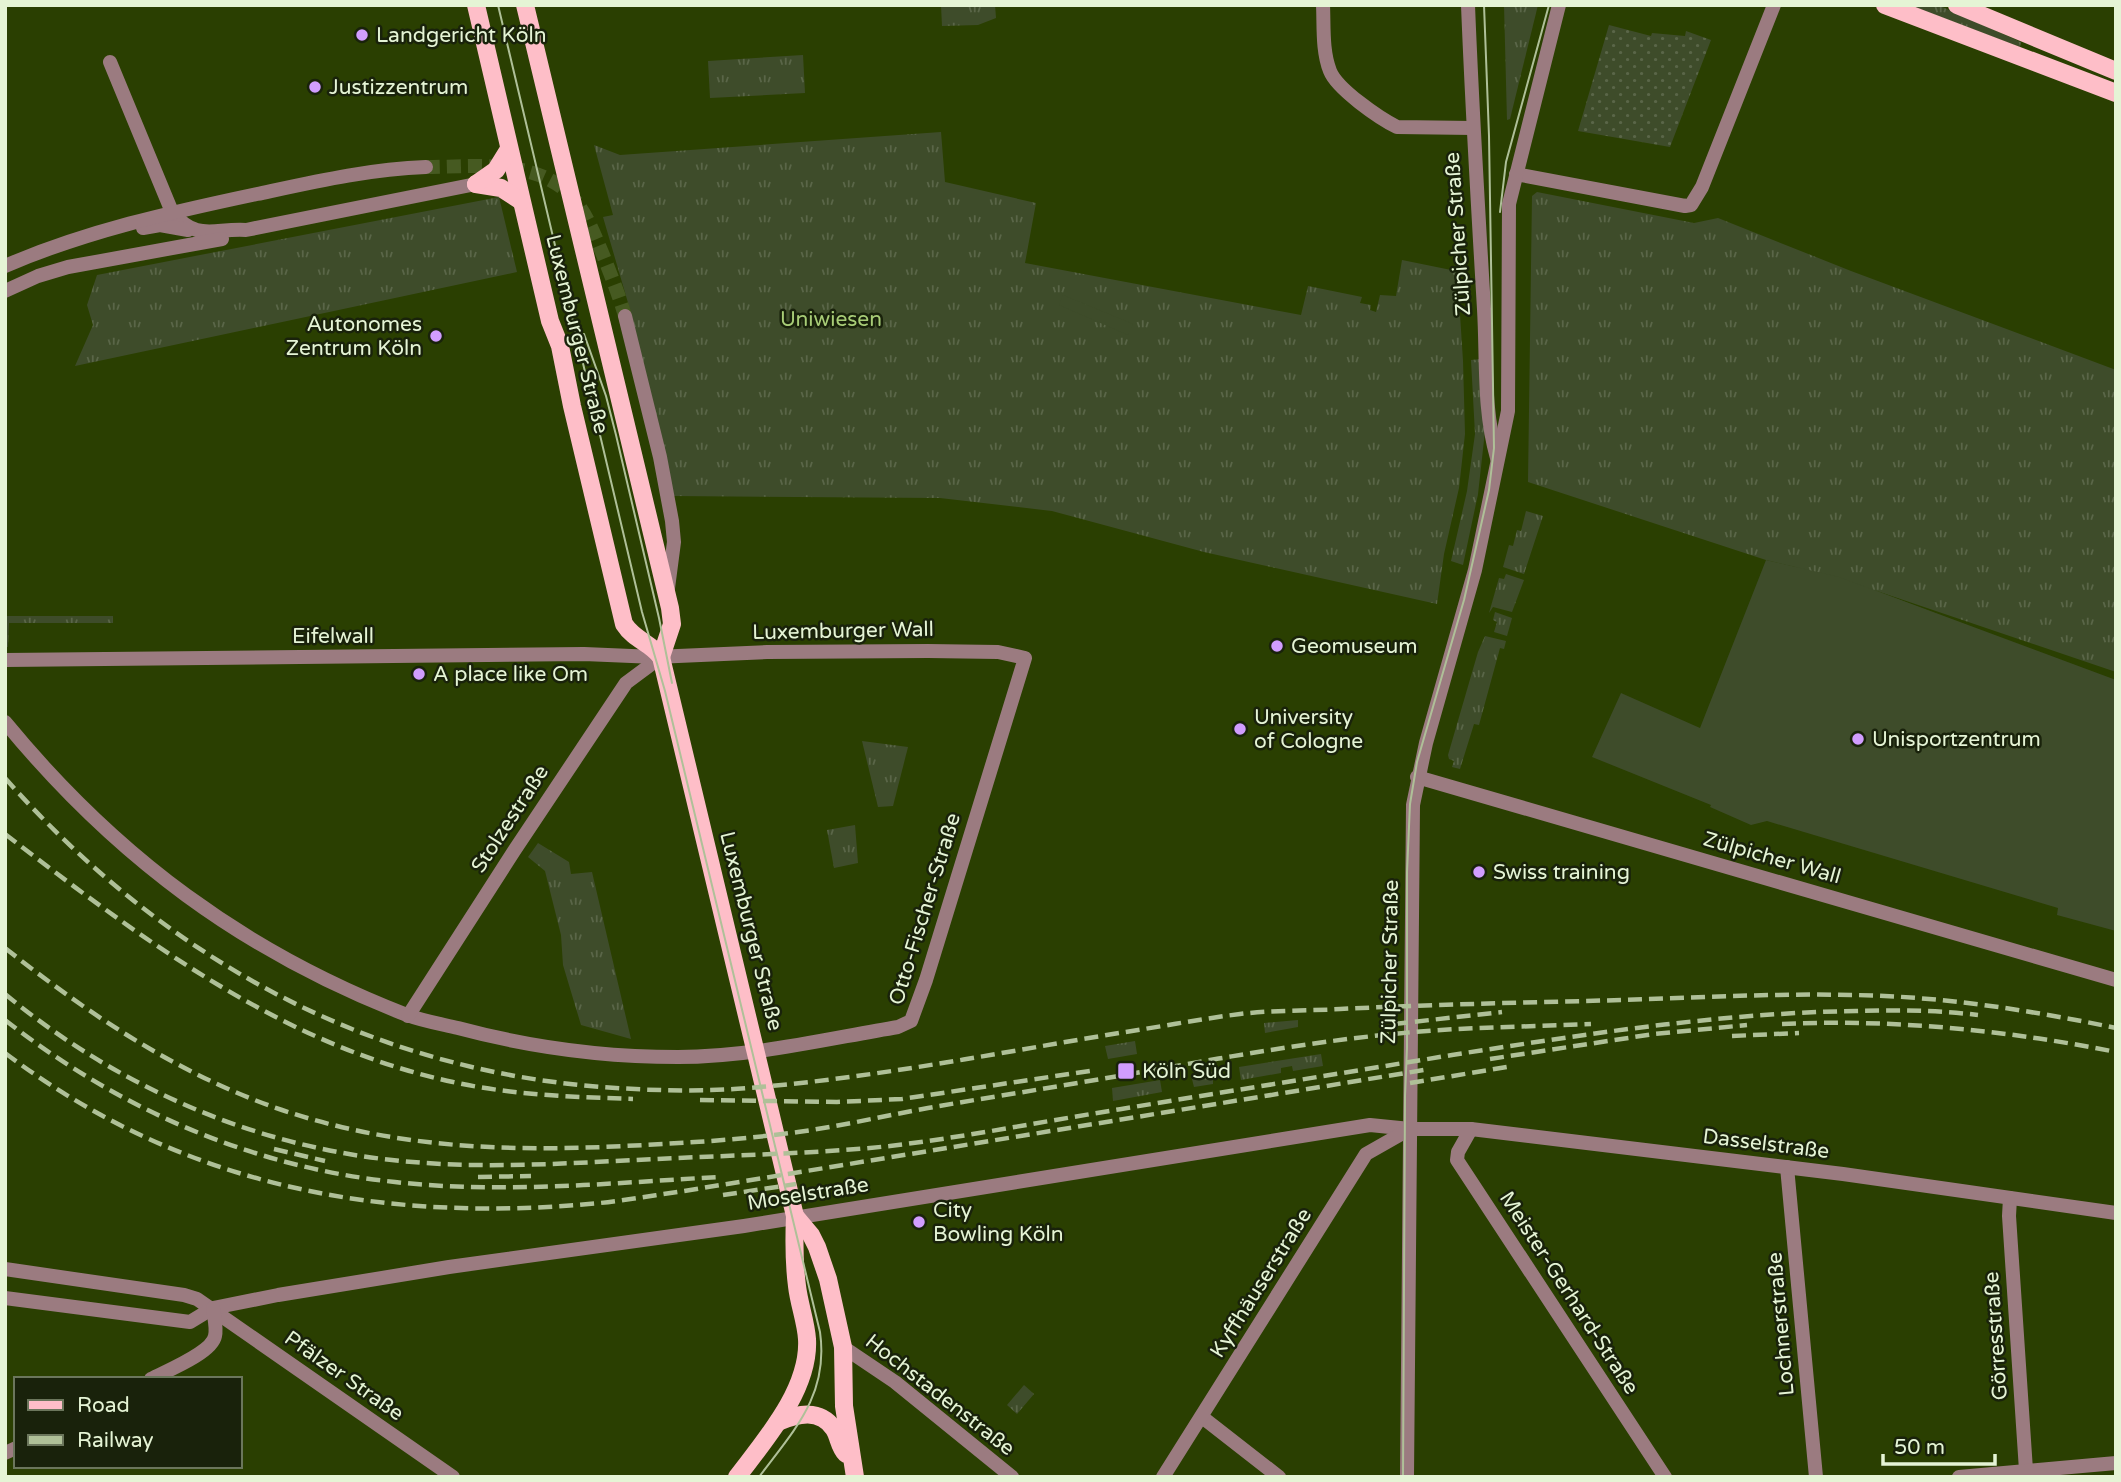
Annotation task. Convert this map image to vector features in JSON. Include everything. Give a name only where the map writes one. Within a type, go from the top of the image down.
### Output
[{"type":"main road","name":"Luxemburger Straße","points":[[475,5],[550,321],[560,346],[624,624],[631,635],[653,648],[661,657],[795,1216],[793,1238],[797,1287],[807,1339],[806,1356],[796,1387],[778,1422]]},
{"type":"main road","name":"Luxemburger Straße","points":[[524,5],[667,596],[672,624],[661,657]]},
{"type":"main road","points":[[1885,5],[2116,93]]},
{"type":"main road","points":[[1957,5],[2116,71]]},
{"type":"main road","points":[[476,184],[496,170],[509,149]]},
{"type":"main road","points":[[476,184],[501,188],[522,201]]},
{"type":"main road","name":"Luxemburger Straße","points":[[795,1216],[811,1234],[828,1279],[843,1347],[844,1396],[855,1477]]},
{"type":"main road","points":[[737,1477],[778,1422],[800,1414],[814,1415],[834,1429],[842,1450],[851,1459]]},
{"type":"street","points":[[1323,5],[1326,58],[1333,78],[1344,88],[1396,127],[1473,128]]},
{"type":"street","name":"Zülpicher Straße","points":[[1468,5],[1486,338],[1487,414],[1497,459]]},
{"type":"street","name":"Zülpicher Straße","points":[[1407,1477],[1412,838],[1417,778],[1467,601],[1508,411],[1508,221],[1516,174],[1559,5]]},
{"type":"street","points":[[1516,174],[1691,205],[1702,187],[1774,5]]},
{"type":"street","points":[[110,62],[172,212],[195,231]]},
{"type":"street","points":[[5,266],[61,243],[172,212],[327,179],[426,167]]},
{"type":"street","points":[[114,229],[133,230],[160,225],[210,234],[230,229],[246,230],[476,184]]},
{"type":"street","points":[[5,290],[68,267],[232,237],[246,230]]},
{"type":"street","points":[[30,255],[26,267],[38,276]]},
{"type":"street","points":[[625,316],[660,457],[672,521],[674,542],[667,596]]},
{"type":"street","name":"Luxemburger Wall","points":[[661,657],[767,652],[928,651],[998,652],[1025,658]]},
{"type":"street","name":"Eifelwall","points":[[5,660],[584,654],[661,657]]},
{"type":"street","name":"Stolzestraße","points":[[408,1016],[626,683],[661,657]]},
{"type":"street","name":"Otto-Fischer-Straße","points":[[5,722],[68,792],[150,868],[233,930],[286,961],[408,1016],[513,1042],[625,1055],[706,1056],[898,1027],[909,1024],[914,1018],[1025,658]]},
{"type":"street","name":"Zülpicher Wall","points":[[1417,778],[2116,980]]},
{"type":"street","name":"Moselstraße","points":[[213,1308],[257,1298],[744,1226],[1370,1125],[1410,1129]]},
{"type":"street","name":"Dasselstraße","points":[[1410,1129],[1471,1129],[1787,1167],[2116,1213]]},
{"type":"street","name":"Kyffhäuserstraße","points":[[1163,1477],[1366,1154],[1410,1129]]},
{"type":"street","name":"Meister-Gerhard-Straße","points":[[1471,1129],[1458,1152],[1457,1160],[1665,1477]]},
{"type":"street","name":"Lochnerstraße","points":[[1787,1167],[1816,1477]]},
{"type":"street","name":"Görresstraße","points":[[2010,1198],[2026,1471]]},
{"type":"street","name":"Pfälzer Straße","points":[[5,1269],[184,1295],[213,1308],[261,1345],[453,1477]]},
{"type":"street","points":[[5,1298],[183,1323],[198,1319],[213,1308]]},
{"type":"street","points":[[155,1377],[192,1358],[211,1344],[215,1334],[213,1308]]},
{"type":"street","name":"Hochstadenstraße","points":[[843,1347],[895,1382],[1012,1477]]},
{"type":"street","points":[[1202,1417],[1279,1477]]},
{"type":"street","points":[[1959,1477],[2116,1463]]},
{"type":"green space","points":[[941,5],[995,5],[996,18],[978,25],[942,26]]},
{"type":"green space","points":[[1504,5],[1538,5],[1510,119],[1507,120]]},
{"type":"green space","points":[[1909,5],[1938,5],[2021,42],[2020,47]]},
{"type":"green space","points":[[1609,25],[1651,36],[1652,33],[1685,36],[1686,31],[1711,40],[1670,147],[1578,131]]},
{"type":"green space","points":[[803,55],[805,93],[710,98],[708,61]]},
{"type":"green space","name":"Uniwiesen","points":[[941,132],[945,182],[1036,203],[1025,263],[1301,315],[1308,286],[1362,297],[1360,303],[1371,305],[1370,310],[1376,312],[1380,295],[1396,296],[1402,260],[1456,271],[1454,221],[1465,434],[1459,488],[1444,554],[1437,604],[1204,552],[1052,511],[940,498],[674,496],[631,313],[603,217],[613,215],[594,145],[620,155]]},
{"type":"green space","points":[[1537,192],[1694,223],[1718,218],[2116,370],[2116,672],[1871,589],[2116,682],[1795,567],[1766,560],[1528,482],[1532,196]]},
{"type":"green space","points":[[499,197],[517,272],[75,366],[93,325],[87,305],[97,275]]},
{"type":"green space","points":[[1063,295],[1133,324],[1128,335],[1059,305]]},
{"type":"green space","points":[[1481,359],[1485,431],[1478,494],[1463,565],[1451,561],[1467,491],[1475,434],[1471,360]]},
{"type":"green space","points":[[1526,511],[1543,516],[1524,574],[1503,567],[1509,545],[1513,546],[1517,530],[1521,531]]},
{"type":"green space","name":"Unisportzentrum","points":[[1766,560],[1839,577],[2116,680],[2116,931],[2057,915],[2058,908],[1767,821],[1751,825],[1710,807],[1711,805],[1592,757],[1621,693],[1700,728]]},
{"type":"green space","points":[[1506,574],[1524,580],[1512,612],[1493,607],[1489,613],[1499,578],[1504,579]]},
{"type":"green space","points":[[1495,612],[1512,618],[1507,636],[1494,632],[1497,622],[1493,620]]},
{"type":"green space","points":[[5,616],[113,616],[113,623],[9,623],[8,647],[5,647]]},
{"type":"green space","points":[[1485,636],[1506,641],[1504,649],[1500,648],[1479,725],[1474,724],[1460,769],[1452,767],[1454,761],[1449,759],[1448,755]]},
{"type":"green space","points":[[862,741],[908,747],[893,806],[878,807]]},
{"type":"green space","points":[[855,825],[858,863],[834,868],[827,830]]},
{"type":"green space","points":[[538,843],[569,862],[571,874],[592,872],[631,1039],[581,1025],[563,965],[561,935],[545,871],[528,857]]},
{"type":"green space","points":[[1298,1020],[1298,1027],[1265,1033],[1264,1023]]},
{"type":"green space","points":[[1135,1041],[1137,1054],[1108,1059],[1105,1046]]},
{"type":"green space","points":[[1321,1054],[1323,1066],[1293,1071],[1292,1066],[1281,1068],[1281,1073],[1241,1080],[1239,1067]]},
{"type":"green space","points":[[1223,1070],[1224,1077],[1213,1079],[1213,1084],[1194,1087],[1191,1075]]},
{"type":"green space","points":[[1160,1080],[1162,1092],[1113,1101],[1112,1088]]},
{"type":"green space","points":[[1024,1385],[1034,1394],[1017,1414],[1007,1405]]},
{"type":"tunnel","points":[[426,167],[512,168],[539,175],[563,189],[580,207],[592,229],[625,316]]},
{"type":"tram line","points":[[498,5],[642,612],[665,691],[820,1332],[819,1375],[814,1393],[796,1427],[759,1477]]},
{"type":"tram line","points":[[1403,1477],[1407,872],[1410,804],[1417,762],[1464,600],[1489,490],[1494,448],[1484,5]]},
{"type":"tram line","points":[[1500,212],[1506,162],[1549,5]]},
{"type":"tram line","points":[[584,334],[606,396],[616,435],[672,683]]},
{"type":"railway","points":[[5,778],[65,840],[128,897],[196,946],[267,989],[343,1025],[422,1053],[504,1074],[590,1086],[698,1090],[783,1085],[927,1066],[1240,1014],[1401,1006],[1751,995],[1884,996],[1984,1005],[2116,1028]]},
{"type":"railway","points":[[5,834],[109,912],[216,984],[272,1015],[330,1042],[390,1065],[453,1082],[543,1095],[633,1099]]},
{"type":"railway","points":[[5,948],[70,997],[137,1041],[244,1096],[324,1123],[367,1133],[409,1140],[494,1147],[581,1148],[776,1135],[1315,1043],[1442,1030],[1591,1024]]},
{"type":"railway","points":[[5,994],[47,1027],[138,1083],[186,1106],[236,1125],[287,1141],[339,1152],[392,1160],[458,1165],[557,1164],[890,1146],[1603,1032],[1704,1020],[1805,1013],[1932,1011],[1978,1015]]},
{"type":"railway","points":[[1394,1024],[1502,1012]]},
{"type":"railway","points":[[5,1020],[94,1081],[141,1106],[238,1148],[289,1163],[395,1182],[476,1187],[556,1186],[718,1177]]},
{"type":"railway","points":[[1782,1024],[1866,1023],[1949,1028],[2116,1052]]},
{"type":"railway","points":[[1490,1059],[1654,1034],[1747,1025]]},
{"type":"railway","points":[[1732,1036],[1799,1033]]},
{"type":"railway","points":[[5,1053],[73,1099],[142,1136],[214,1165],[288,1186],[363,1200],[440,1207],[519,1208],[600,1203],[684,1191],[1424,1070]]},
{"type":"railway","points":[[1410,1083],[1507,1067]]},
{"type":"railway","points":[[700,1100],[837,1102],[902,1099],[1096,1070]]},
{"type":"railway","points":[[274,1149],[325,1161]]},
{"type":"railway","points":[[478,1177],[531,1176]]},
{"type":"railway","points":[[723,1195],[796,1184]]},
{"type":"place","name":"Landgericht Köln","points":[[362,35]]},
{"type":"place","name":"Justizzentrum","points":[[315,87]]},
{"type":"place","name":"Autonomes Zentrum Köln","points":[[436,336]]},
{"type":"place","name":"Geomuseum","points":[[1277,646]]},
{"type":"place","name":"A place like Om","points":[[419,674]]},
{"type":"place","name":"University of Cologne","points":[[1240,729]]},
{"type":"place","name":"Unisportzentrum","points":[[1858,739]]},
{"type":"place","name":"Swiss training","points":[[1479,872]]},
{"type":"place","name":"Köln Süd","points":[[1126,1071]]},
{"type":"place","name":"City Bowling Köln","points":[[919,1222]]}]
